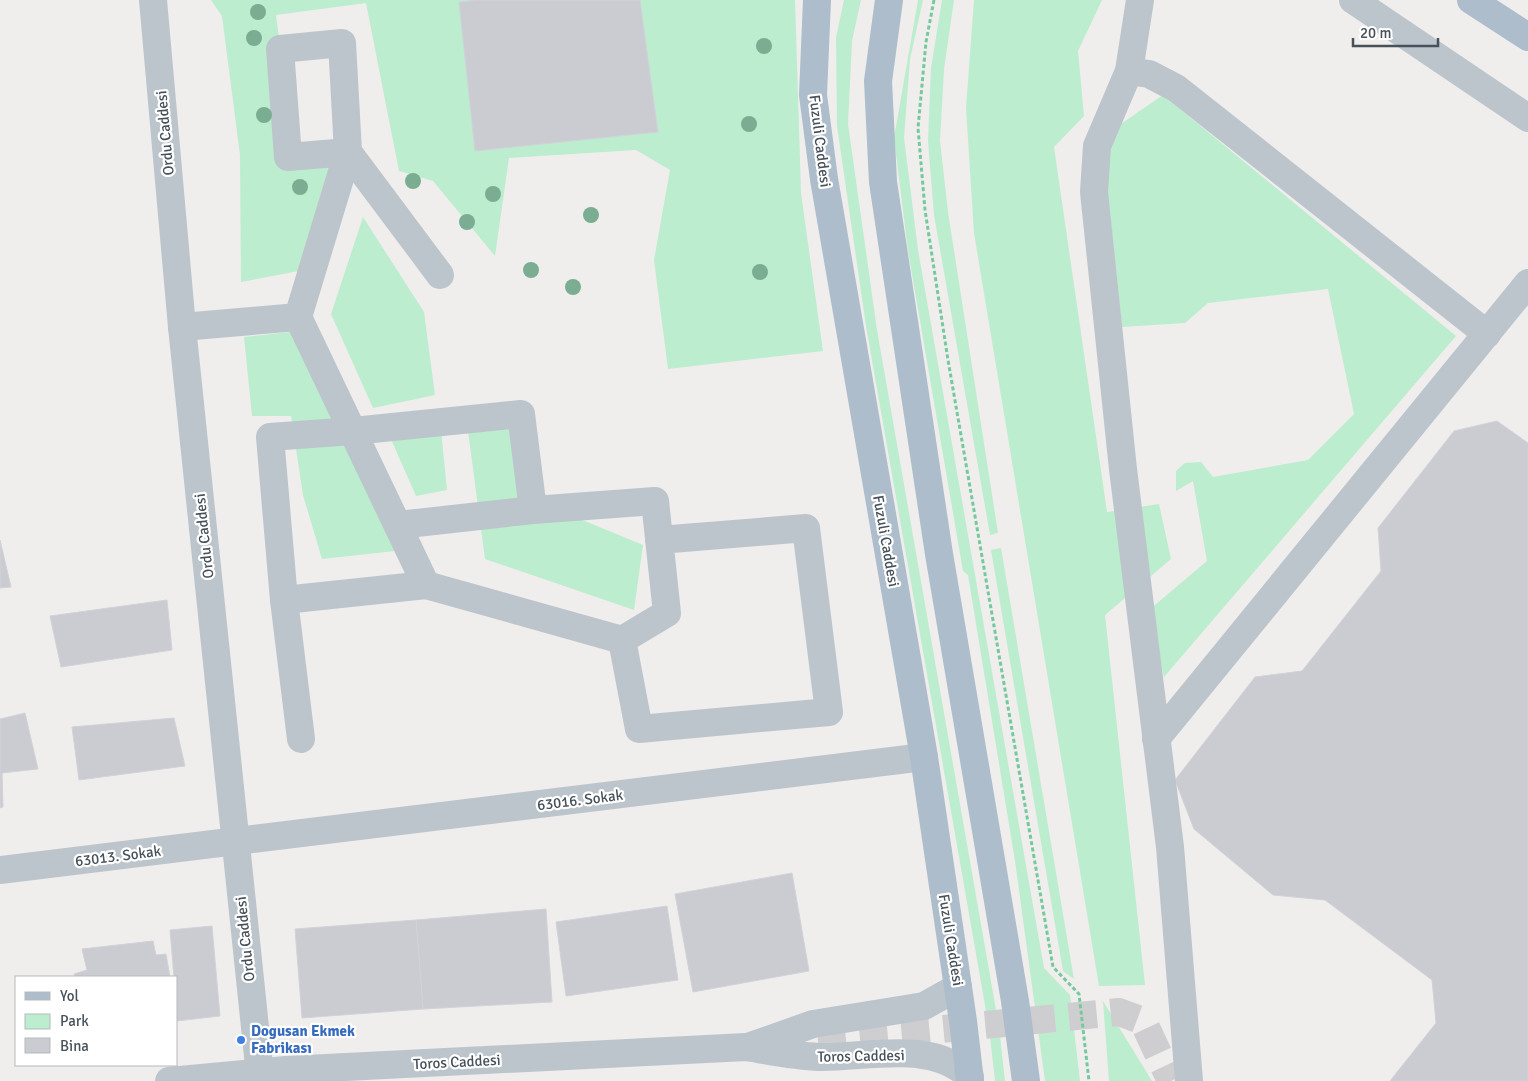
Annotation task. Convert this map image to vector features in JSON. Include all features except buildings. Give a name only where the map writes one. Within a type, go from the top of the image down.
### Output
[{"type":"main road","name":"Fuzuli Caddesi","points":[[817,0],[813,95],[824,179],[924,757],[970,1079]]},
{"type":"main road","points":[[889,0],[878,81],[883,182],[939,554],[1015,1001],[1026,1081]]},
{"type":"main road","points":[[1470,0],[1528,37]]},
{"type":"street","name":"Ordu Caddesi","points":[[153,0],[182,327],[259,1078]]},
{"type":"street","points":[[1140,0],[1128,71],[1097,146],[1094,192],[1123,469],[1170,847],[1189,1081]]},
{"type":"street","points":[[1353,0],[1528,118]]},
{"type":"street","points":[[1128,71],[1149,74],[1176,88],[1487,334]]},
{"type":"street","points":[[426,584],[298,316],[348,152],[440,276]]},
{"type":"street","points":[[1156,739],[1528,283]]},
{"type":"street","points":[[182,327],[298,316]]},
{"type":"street","points":[[301,740],[284,600],[270,437],[353,431],[521,414],[533,510]]},
{"type":"street","points":[[284,600],[426,584],[622,640],[667,613],[655,501],[533,510],[398,525]]},
{"type":"street","points":[[622,640],[640,729],[829,712],[806,528],[659,540]]},
{"type":"street","name":"63016. Sokak","points":[[235,842],[924,757]]},
{"type":"street","name":"63013. Sokak","points":[[0,870],[235,842]]},
{"type":"street","name":"Toros Caddesi","points":[[746,1047],[813,1024],[924,1006],[958,987]]},
{"type":"street","points":[[746,1047],[818,1041]]},
{"type":"street","name":"Toros Caddesi","points":[[168,1081],[259,1078],[746,1047],[818,1057],[902,1054],[935,1056],[958,1066],[970,1079]]},
{"type":"path","points":[[934,0],[926,42],[918,128],[925,210],[949,370],[1053,967],[1079,994],[1089,1081]]},
{"type":"green space","points":[[211,0],[795,0],[801,193],[823,351],[668,369],[654,260],[670,170],[636,150],[509,158],[495,256],[433,181],[399,171],[366,3],[276,15],[296,169],[337,163],[304,270],[241,282],[240,155],[222,16]]},
{"type":"green space","points":[[844,0],[861,0],[852,41],[848,124],[877,330],[999,1027],[1005,1081],[995,1081],[989,1028],[866,326],[837,126],[836,38]]},
{"type":"green space","points":[[918,0],[923,0],[910,59],[904,138],[918,250],[1044,968],[1070,995],[1080,1081],[1045,1081],[1015,861],[968,575],[963,571],[908,251],[894,138]]},
{"type":"green space","points":[[942,0],[954,0],[944,69],[940,141],[948,212],[998,533],[990,535],[934,215],[928,141],[931,68]]},
{"type":"green space","points":[[974,0],[1102,0],[1078,51],[1084,116],[1054,147],[1107,512],[1159,504],[1171,559],[1105,615],[1145,985],[1099,986],[974,233],[966,108]]},
{"type":"green space","points":[[1163,95],[1456,336],[1164,677],[1149,610],[1207,561],[1193,481],[1176,491],[1176,471],[1185,463],[1201,462],[1213,477],[1308,460],[1354,414],[1328,289],[1208,303],[1185,323],[1122,327],[1102,137]]},
{"type":"green space","points":[[363,217],[424,312],[435,395],[373,408],[331,314]]},
{"type":"green space","points":[[299,331],[395,551],[322,559],[303,495],[291,416],[252,416],[244,337]]},
{"type":"green space","points":[[514,429],[524,496],[643,545],[634,610],[485,559],[468,431]]},
{"type":"green space","points":[[441,430],[447,490],[416,496],[390,437]]},
{"type":"green space","points":[[1001,548],[1074,979],[1063,971],[991,550]]},
{"type":"green space","points":[[1103,1001],[1152,1081],[1109,1081]]},
{"type":"tunnel","points":[[818,1041],[1119,1012],[1143,1021],[1171,1081]]},
{"type":"place","name":"Dogusan Ekmek Fabrikası","points":[[241,1040]]}]
